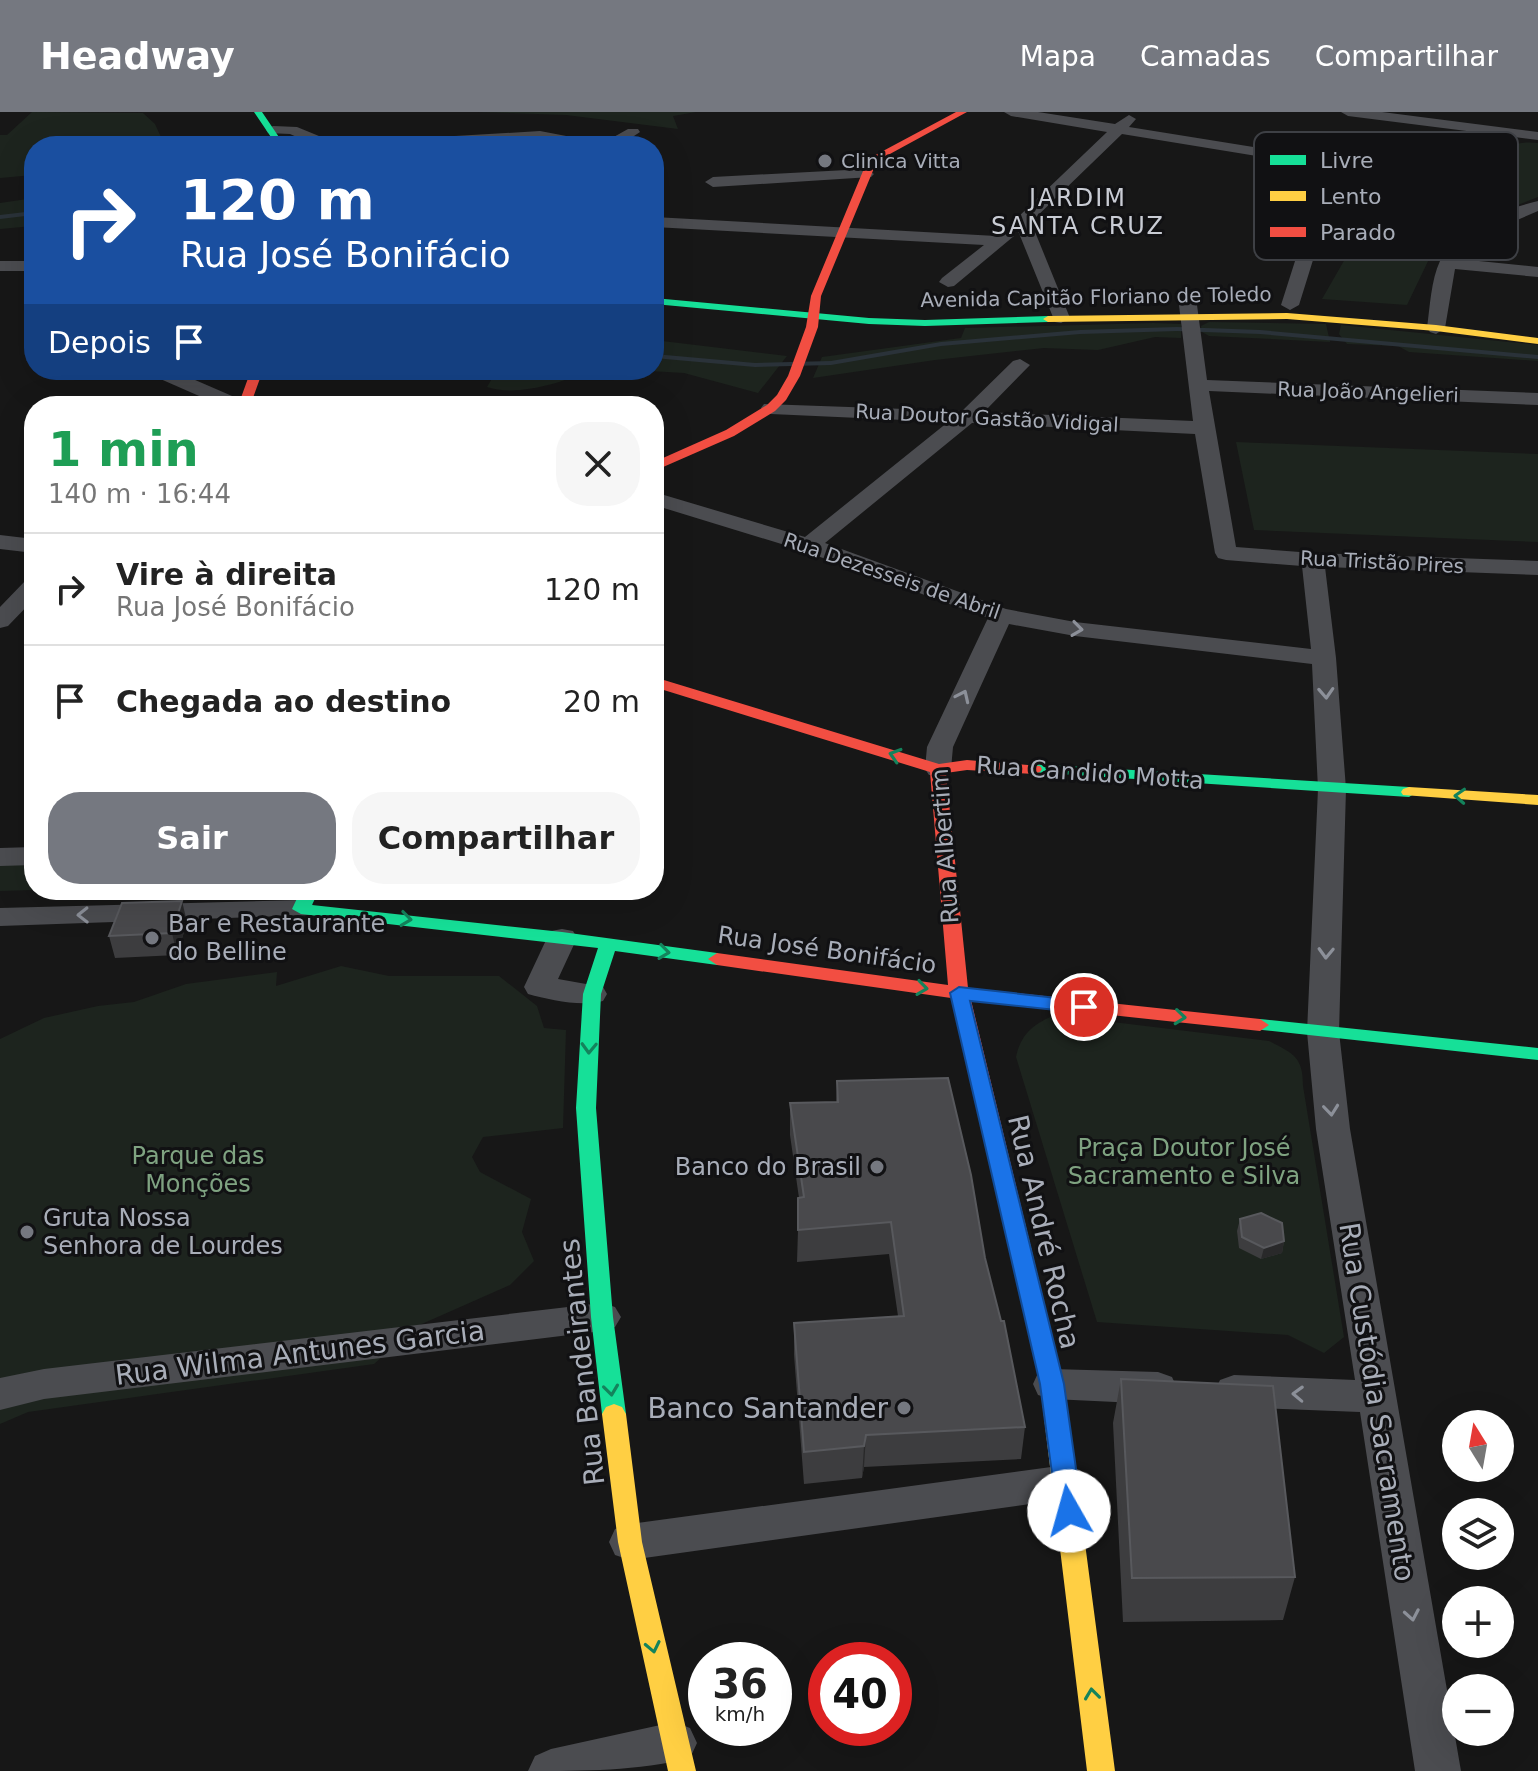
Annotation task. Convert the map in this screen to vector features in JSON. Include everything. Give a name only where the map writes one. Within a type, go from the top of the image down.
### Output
[{"type":"street","points":[[258,112],[276,136]]},
{"type":"street","points":[[664,463],[730,433],[771,408],[782,397],[801,358],[841,232],[873,159],[963,112]]},
{"type":"street","points":[[1011,112],[1254,150]]},
{"type":"street","points":[[948,282],[1001,241],[1136,112]]},
{"type":"street","points":[[1348,112],[1501,132]]},
{"type":"street","points":[[1510,132],[1528,119]]},
{"type":"street","points":[[281,136],[292,130],[306,136]]},
{"type":"street","points":[[626,136],[633,132]]},
{"type":"street","points":[[1518,134],[1538,136]]},
{"type":"street","points":[[522,136],[545,136]]},
{"type":"street","points":[[713,182],[866,174]]},
{"type":"street","points":[[1518,213],[1538,206]]},
{"type":"street","points":[[1022,221],[1059,313]]},
{"type":"street","points":[[664,223],[1001,241]]},
{"type":"street","points":[[1290,305],[1304,260]]},
{"type":"street","points":[[1437,323],[1449,260]]},
{"type":"street","points":[[1447,263],[1538,272]]},
{"type":"street","points":[[0,266],[24,266]]},
{"type":"street","name":"Avenida Capitão Floriano de Toledo","points":[[664,291],[925,323],[1059,313],[1190,320],[1287,316],[1538,331]]},
{"type":"street","name":"Avenida Capitão Floriano de Toledo","points":[[664,302],[815,311]]},
{"type":"street","name":"Avenida Capitão Floriano de Toledo","points":[[1190,320],[1290,305],[1437,323],[1538,341]]},
{"type":"street","points":[[1190,320],[1204,428]]},
{"type":"street","points":[[809,545],[966,418],[1020,365]]},
{"type":"street","points":[[180,380],[217,396]]},
{"type":"street","name":"Rua João Angelieri","points":[[1198,385],[1538,399]]},
{"type":"street","name":"Rua Doutor Gastão Vidigal","points":[[771,408],[1204,428]]},
{"type":"street","name":"Rua Tristão Pires","points":[[1204,428],[1226,553],[1313,560],[1538,568]]},
{"type":"street","name":"Rua Dezesseis de Abril","points":[[664,501],[809,545],[1001,615],[1075,629],[1324,658]]},
{"type":"street","points":[[0,542],[24,545]]},
{"type":"street","name":"Rua Custódia Sacramento","points":[[1313,560],[1324,658],[1332,789],[1323,1032],[1333,1129],[1438,1771]]},
{"type":"street","points":[[0,621],[24,599]]},
{"type":"street","name":"Rua Albertim","points":[[959,993],[938,769],[940,747],[1001,615]]},
{"type":"street","name":"Rua Candido Motta","points":[[664,685],[938,769],[967,765],[1538,800]]},
{"type":"street","points":[[0,857],[24,856]]},
{"type":"street","points":[[0,917],[289,900]]},
{"type":"street","name":"Rua José Bonifácio","points":[[313,900],[959,993],[1538,1054]]},
{"type":"street","points":[[562,938],[539,987],[592,994]]},
{"type":"street","name":"Rua Bandeirantes","points":[[608,944],[592,994],[586,1108],[602,1317],[630,1542],[678,1757]]},
{"type":"street","name":"Rua André Rocha","points":[[959,993],[1052,1384],[1101,1771]]},
{"type":"street","name":"Rua Wilma Antunes Garcia","points":[[0,1394],[44,1384],[602,1317]]},
{"type":"street","points":[[1052,1384],[1376,1397]]},
{"type":"street","points":[[630,1542],[1066,1482]]},
{"type":"street","points":[[551,1771],[678,1757]]},
{"type":"green space","points":[[32,112],[143,113],[155,124],[160,136],[24,136],[24,176],[0,178],[0,135],[7,135]]},
{"type":"green space","points":[[478,112],[696,112],[673,116],[678,129],[566,115]]},
{"type":"green space","points":[[1538,143],[1538,197],[1518,205],[1518,144]]},
{"type":"green space","points":[[24,199],[24,227],[0,229],[0,203]]},
{"type":"green space","points":[[1344,260],[1429,260],[1407,305],[1322,299]]},
{"type":"green space","points":[[1209,322],[1326,324],[1330,342],[1209,336],[1202,332],[1201,326]]},
{"type":"green space","points":[[1181,324],[1181,338],[1155,337],[1098,350],[1044,348],[813,378],[822,357],[961,338],[965,328]]},
{"type":"green space","points":[[1341,325],[1538,345],[1538,361],[1409,352],[1398,346],[1347,344],[1339,334]]},
{"type":"green space","points":[[664,341],[787,356],[758,393],[684,373],[664,372]]},
{"type":"green space","points":[[491,380],[567,380],[525,389],[487,387]]},
{"type":"green space","points":[[1236,442],[1538,454],[1538,542],[1254,530]]},
{"type":"green space","points":[[24,864],[24,890],[0,891],[0,865]]},
{"type":"green space","name":"Parque das Monções","points":[[341,966],[389,976],[499,976],[537,1006],[544,1028],[566,1030],[563,1128],[483,1137],[472,1157],[480,1172],[531,1199],[522,1232],[534,1261],[510,1285],[415,1327],[374,1364],[28,1412],[0,1424],[0,1039],[44,1018],[134,1002],[186,984],[277,972],[276,986]]},
{"type":"green space","name":"Praça Doutor José Sacramento e Silva","points":[[1055,1015],[1269,1041],[1285,1049],[1299,1062],[1344,1337],[1324,1353],[1288,1335],[1097,1322],[1016,1057],[1029,1031]]},
{"type":"building","points":[[182,901],[172,933],[109,936],[122,903]]},
{"type":"building","points":[[948,1078],[971,1175],[985,1258],[1001,1321],[1004,1321],[1025,1427],[866,1435],[864,1446],[804,1452],[794,1323],[904,1316],[891,1222],[798,1230],[798,1198],[804,1197],[790,1103],[838,1102],[837,1081]]},
{"type":"building","points":[[1261,1213],[1282,1223],[1284,1241],[1264,1248],[1242,1237],[1240,1219]]},
{"type":"building","points":[[1121,1379],[1273,1386],[1295,1577],[1132,1578]]},
{"type":"waterway","points":[[0,217],[24,214]]},
{"type":"waterway","points":[[664,357],[755,365],[831,363],[941,344],[1080,332],[1177,329],[1260,332],[1538,357]]},
{"type":"traffic: fast","points":[[258,112],[274,136]]},
{"type":"traffic: fast","points":[[664,302],[869,321],[925,323],[1048,319]]},
{"type":"traffic: fast","points":[[1034,769],[1409,792]]},
{"type":"traffic: fast","points":[[305,900],[301,909],[717,959]]},
{"type":"traffic: fast","points":[[608,944],[592,994],[586,1108],[602,1317],[614,1414]]},
{"type":"traffic: fast","points":[[1260,1025],[1538,1054]]},
{"type":"traffic: slow","points":[[1048,319],[1287,316],[1436,328],[1538,341]]},
{"type":"traffic: slow","points":[[1409,792],[1538,800]]},
{"type":"traffic: slow","points":[[1014,1223],[1052,1384],[1101,1771]]},
{"type":"traffic: slow","points":[[614,1414],[630,1542],[682,1771]]},
{"type":"traffic: jam","points":[[664,463],[730,433],[771,408],[782,397],[794,376],[812,327],[816,296],[873,159],[963,112]]},
{"type":"traffic: jam","points":[[248,396],[253,380]]},
{"type":"traffic: jam","points":[[664,685],[938,769],[967,765],[1034,769]]},
{"type":"traffic: jam","points":[[938,769],[955,974],[1014,1223]]},
{"type":"traffic: jam","points":[[717,959],[959,993],[1260,1025]]},
{"type":"place","name":"Clinica Vitta","points":[[825,161]]},
{"type":"place","name":"Bar e Restaurante do Belline","points":[[152,938]]},
{"type":"place","name":"Banco do Brasil","points":[[877,1167]]},
{"type":"place","name":"Gruta Nossa Senhora de Lourdes","points":[[27,1232]]},
{"type":"place","name":"Banco Santander","points":[[904,1408]]},
{"type":"district","name":"JARDIM SANTA CRUZ","points":[[1078,212]]},
{"type":"route","points":[[1069,1511],[1052,1384],[959,993],[1084,1007]]}]
